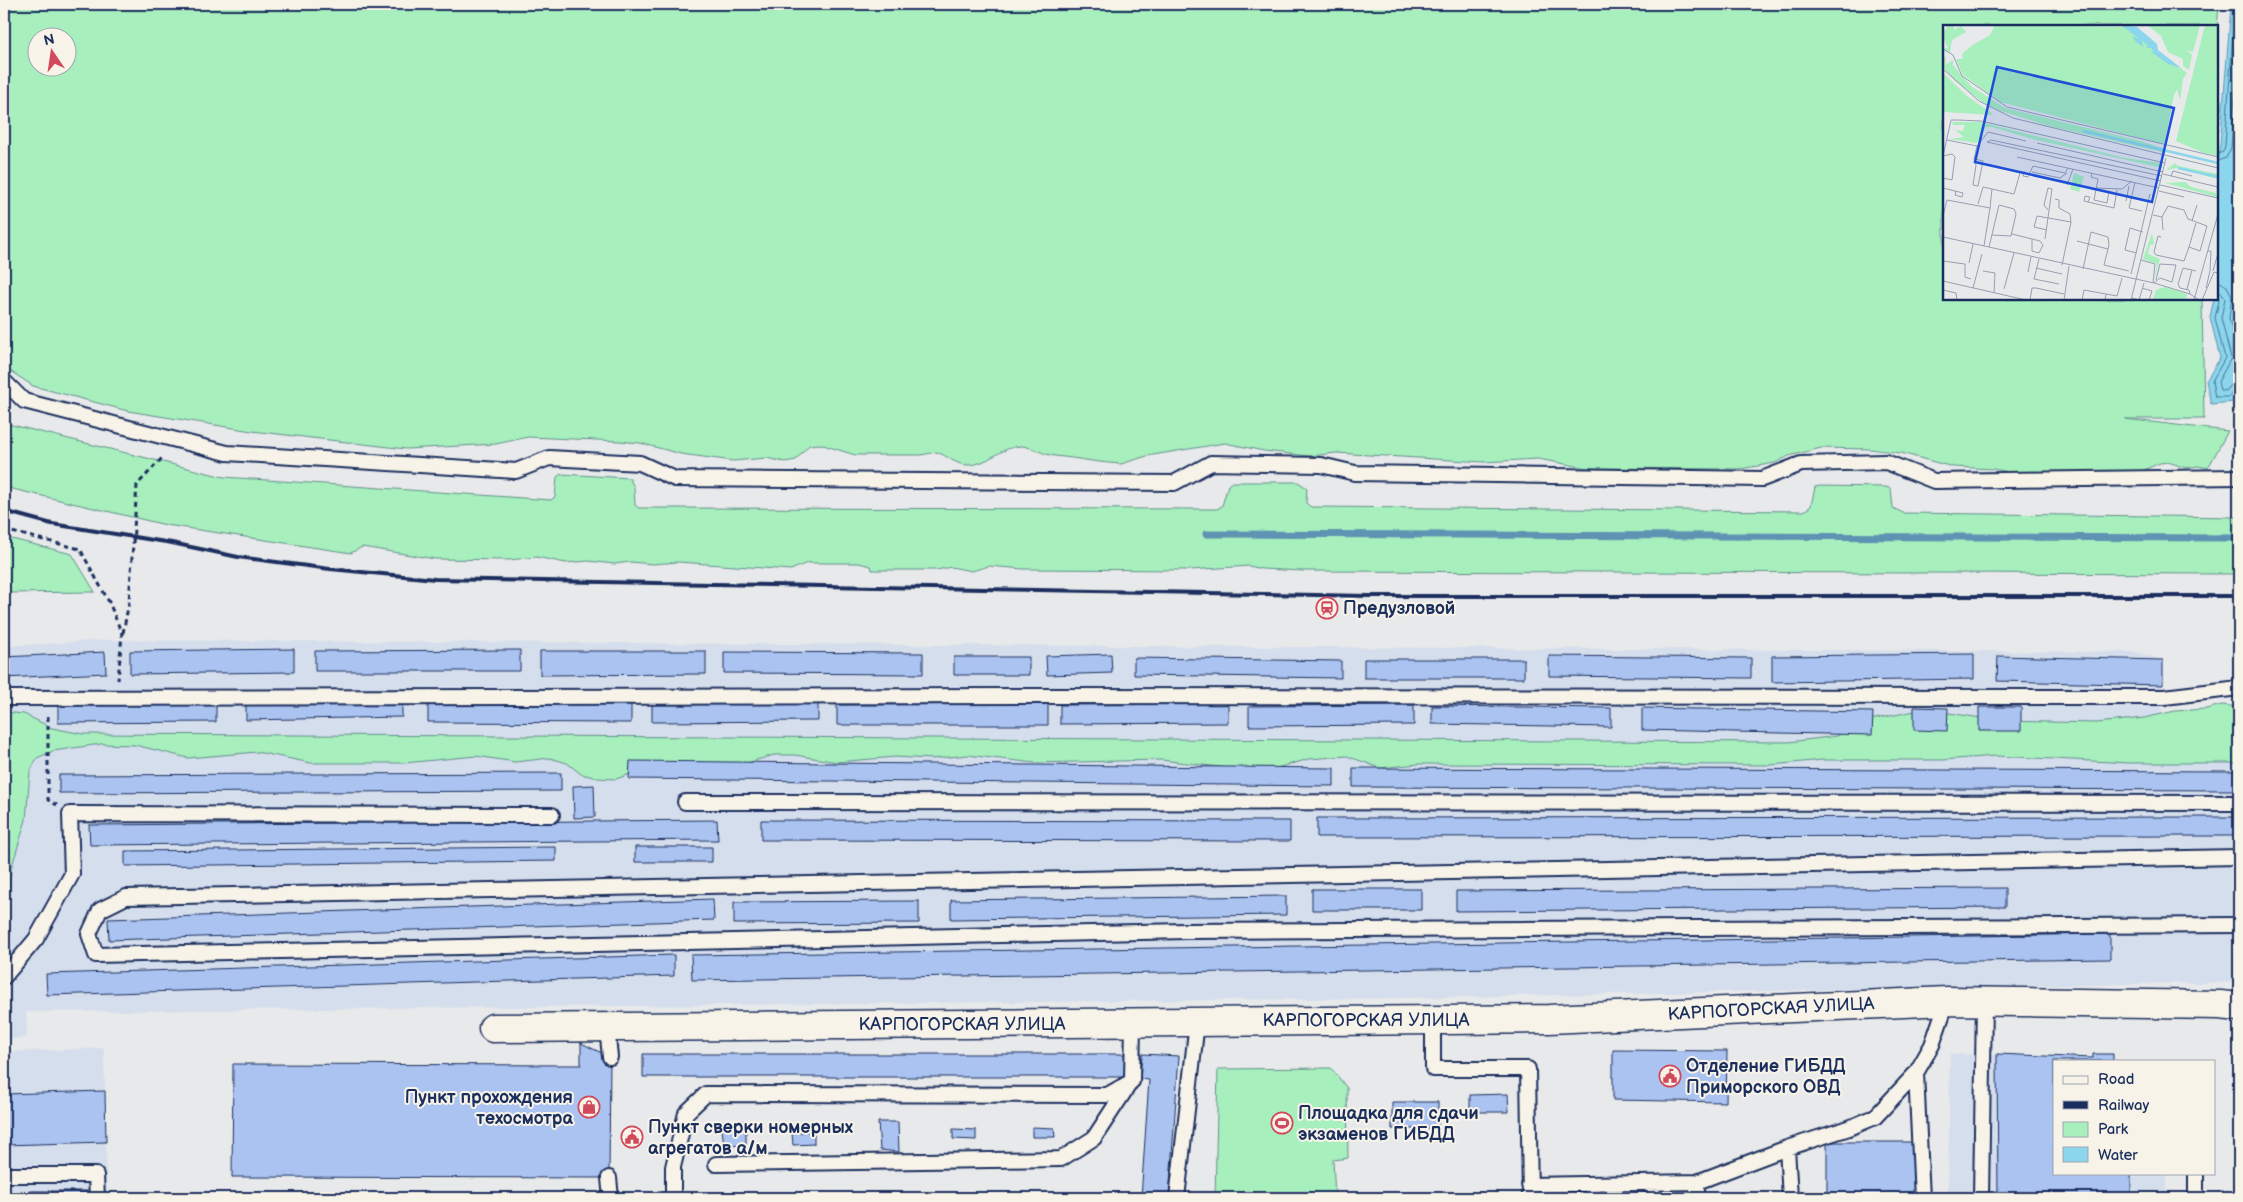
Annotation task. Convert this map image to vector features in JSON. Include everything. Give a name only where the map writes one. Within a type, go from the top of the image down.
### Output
[{"type":"street","name":"КАРПОГОРСКАЯ УЛИЦА","points":[[493,1028],[1549,1019],[1947,1001],[2220,1005],[2239,1007]]},
{"type":"lane","points":[[4,381],[24,401],[227,454],[516,471],[549,458],[640,463],[676,479],[1174,483],[1211,463],[1321,465],[1355,473],[1762,479],[1801,464],[1886,462],[1934,481],[2239,477]]},
{"type":"lane","points":[[4,698],[1041,696],[2164,697],[2239,688]]},
{"type":"lane","points":[[685,802],[2239,802]]},
{"type":"lane","points":[[4,976],[36,939],[72,874],[70,814],[552,815]]},
{"type":"lane","points":[[2239,857],[126,897],[100,910],[88,934],[96,955],[1186,930],[2239,925]]},
{"type":"lane","points":[[1433,1020],[1434,1069],[1528,1068],[1529,1192],[1593,1184],[1697,1182],[1876,1117],[1916,1073],[1932,1045],[1947,1001]]},
{"type":"lane","points":[[1981,1198],[1984,1002]]},
{"type":"lane","points":[[716,1164],[1060,1159],[1094,1138],[1132,1081],[1133,1022]]},
{"type":"lane","points":[[1177,1198],[1197,1022]]},
{"type":"lane","points":[[607,1027],[610,1057]]},
{"type":"lane","points":[[1916,1073],[1922,1198]]},
{"type":"lane","points":[[673,1198],[674,1167],[686,1113],[706,1094],[1107,1094],[1132,1081]]},
{"type":"lane","points":[[1787,1148],[1790,1198]]},
{"type":"lane","points":[[2196,1174],[2196,1198]]},
{"type":"lane","points":[[4,1175],[96,1175],[97,1198]]},
{"type":"lane","points":[[609,1178],[611,1198]]},
{"type":"lane","points":[[1697,1182],[1697,1198]]},
{"type":"lane","points":[[1652,1183],[1653,1198]]},
{"type":"lane","points":[[1593,1184],[1594,1198]]},
{"type":"path","points":[[117,698],[122,634],[129,602],[137,485],[178,441]]},
{"type":"path","points":[[4,530],[80,549],[122,634]]},
{"type":"path","points":[[48,698],[48,800],[70,814]]},
{"type":"shaded area","points":[[107,640],[2136,652],[2163,660],[2161,736],[2239,734],[2239,982],[1406,998],[26,1012],[27,1037],[4,1040],[4,931],[11,869],[26,820],[30,772],[37,757],[4,731],[4,646]]},
{"type":"shaded area","points":[[104,1048],[107,1198],[4,1198],[4,1052]]},
{"type":"shaded area","points":[[1950,1054],[2092,1058],[2093,1054],[2113,1054],[2113,1060],[2053,1060],[2053,1174],[2167,1174],[2167,1198],[1948,1198]]},
{"type":"green space","points":[[4,4],[2219,4],[2217,25],[1943,25],[1943,300],[2202,300],[2204,419],[2125,419],[2228,431],[2208,468],[2198,466],[2186,468],[2168,462],[2160,463],[2139,472],[2015,473],[1993,469],[1953,467],[1901,453],[1870,449],[1821,448],[1789,456],[1775,463],[1740,469],[1587,468],[1538,459],[1484,462],[1336,453],[1309,456],[1264,451],[1225,443],[1147,456],[1121,464],[1051,455],[1022,446],[1008,449],[982,462],[963,465],[936,452],[921,455],[855,455],[820,444],[809,445],[796,460],[785,462],[766,458],[733,461],[681,454],[640,443],[528,437],[496,444],[406,449],[252,431],[128,411],[33,386],[4,367]]},
{"type":"green space","points":[[4,423],[224,477],[551,500],[555,497],[557,477],[561,474],[629,478],[634,487],[635,505],[639,508],[1217,509],[1222,506],[1228,485],[1232,482],[1298,482],[1307,488],[1306,503],[1311,507],[1804,511],[1811,506],[1815,487],[1886,487],[1891,489],[1893,508],[1903,513],[2239,517],[2239,574],[1303,571],[1262,569],[1249,566],[1190,570],[1023,569],[989,566],[972,571],[951,567],[937,570],[872,570],[871,566],[859,563],[807,563],[791,570],[679,562],[652,564],[630,562],[614,564],[588,561],[566,563],[536,557],[510,560],[435,559],[362,547],[351,553],[166,525],[4,487]]},
{"type":"green space","points":[[4,537],[72,554],[95,592],[4,593]]},
{"type":"green space","points":[[2222,705],[2239,707],[2239,763],[2129,763],[1996,756],[1942,760],[1823,760],[1771,765],[1418,764],[1380,768],[1347,756],[1309,759],[1273,769],[1237,769],[1161,760],[1035,763],[967,755],[932,759],[895,757],[837,762],[795,755],[774,755],[740,765],[633,773],[616,779],[598,778],[581,774],[567,763],[550,758],[515,762],[476,756],[404,763],[311,763],[257,752],[188,758],[135,745],[101,744],[53,751],[37,758],[30,772],[26,820],[11,869],[4,931],[4,712],[24,714],[52,728],[83,734],[1789,742],[1837,736],[1865,721],[1915,711],[1949,713],[2000,721],[2097,723],[2144,718],[2175,711],[2206,709]]},
{"type":"green space","name":"Площадка для сдачи экзаменов ГИБДД","points":[[1331,1068],[1347,1088],[1348,1158],[1333,1160],[1335,1198],[1215,1198],[1218,1069]]},
{"type":"water","points":[[2229,4],[2239,4],[2239,387],[2234,402],[2211,404],[2206,381],[2220,358],[2210,317],[2214,300],[2218,300],[2218,155],[2231,6]]},
{"type":"building","points":[[294,649],[294,672],[130,674],[130,651]]},
{"type":"building","points":[[520,650],[520,671],[315,671],[315,651]]},
{"type":"building","points":[[540,651],[706,651],[706,674],[540,675]]},
{"type":"building","points":[[105,652],[106,673],[4,678],[4,657]]},
{"type":"building","points":[[724,652],[923,653],[923,674],[724,673]]},
{"type":"building","points":[[1111,654],[1112,673],[1047,675],[1046,656]]},
{"type":"building","points":[[1974,654],[1974,679],[1772,682],[1772,656]]},
{"type":"building","points":[[1549,656],[1751,658],[1751,678],[1549,676]]},
{"type":"building","points":[[1998,656],[2163,660],[2163,685],[1997,681]]},
{"type":"building","points":[[954,657],[1029,657],[1029,675],[954,675]]},
{"type":"building","points":[[1134,658],[1341,661],[1341,678],[1134,675]]},
{"type":"building","points":[[1364,659],[1524,659],[1524,678],[1364,678]]},
{"type":"building","points":[[402,701],[402,717],[246,720],[246,704]]},
{"type":"building","points":[[428,701],[631,702],[631,723],[428,722]]},
{"type":"building","points":[[652,702],[818,702],[818,721],[652,722]]},
{"type":"building","points":[[216,703],[216,722],[58,723],[58,704]]},
{"type":"building","points":[[1048,704],[1048,725],[837,725],[837,705]]},
{"type":"building","points":[[1228,704],[1228,723],[1060,724],[1060,705]]},
{"type":"building","points":[[1414,705],[1414,725],[1249,726],[1249,706]]},
{"type":"building","points":[[1432,706],[1611,708],[1611,727],[1432,724]]},
{"type":"building","points":[[1914,707],[1948,708],[1947,731],[1914,730]]},
{"type":"building","points":[[1979,707],[2021,707],[2021,731],[1979,731]]},
{"type":"building","points":[[1642,708],[1873,712],[1872,735],[1642,730]]},
{"type":"building","points":[[630,761],[1334,768],[1334,786],[629,779]]},
{"type":"building","points":[[1353,768],[2239,771],[2239,790],[1353,787]]},
{"type":"building","points":[[561,773],[561,791],[59,793],[59,775]]},
{"type":"building","points":[[594,785],[595,817],[574,818],[573,786]]},
{"type":"building","points":[[2236,817],[2236,836],[1317,837],[1317,818]]},
{"type":"building","points":[[717,820],[718,840],[90,845],[89,825]]},
{"type":"building","points":[[761,820],[1290,821],[1290,841],[761,840]]},
{"type":"building","points":[[556,847],[556,861],[125,866],[125,851]]},
{"type":"building","points":[[635,847],[712,847],[712,862],[635,862]]},
{"type":"building","points":[[2005,888],[2005,907],[1456,911],[1456,891]]},
{"type":"building","points":[[1312,889],[1421,889],[1421,910],[1312,910]]},
{"type":"building","points":[[1286,896],[1286,915],[951,919],[951,900]]},
{"type":"building","points":[[713,899],[714,920],[109,940],[108,919]]},
{"type":"building","points":[[919,901],[919,923],[734,924],[734,902]]},
{"type":"building","points":[[2110,934],[2110,959],[692,980],[691,955]]},
{"type":"building","points":[[674,955],[674,976],[47,995],[46,974]]},
{"type":"building","points":[[581,1043],[610,1057],[609,1178],[232,1177],[233,1064],[581,1065]]},
{"type":"building","name":"Отделение ГИБДД Приморского ОВД","points":[[1613,1050],[1727,1051],[1726,1102],[1613,1100]]},
{"type":"building","points":[[643,1054],[1129,1054],[1128,1077],[643,1077]]},
{"type":"building","points":[[1142,1054],[1179,1056],[1169,1198],[1141,1198],[1149,1080],[1140,1079]]},
{"type":"building","points":[[1997,1054],[2093,1058],[2093,1054],[2113,1054],[2113,1060],[2053,1060],[2053,1174],[2131,1174],[2131,1198],[1998,1198]]},
{"type":"building","points":[[105,1091],[106,1142],[4,1145],[4,1094]]},
{"type":"building","points":[[1508,1094],[1509,1112],[1470,1112],[1470,1095]]},
{"type":"building","points":[[1392,1102],[1438,1102],[1438,1129],[1392,1129]]},
{"type":"building","points":[[721,1121],[746,1121],[746,1145],[724,1146]]},
{"type":"building","points":[[878,1122],[898,1122],[899,1152],[880,1150]]},
{"type":"building","points":[[1032,1127],[1054,1128],[1055,1137],[1032,1137]]},
{"type":"building","points":[[953,1129],[976,1130],[976,1140],[953,1139]]},
{"type":"building","points":[[814,1131],[814,1144],[793,1145],[792,1133]]},
{"type":"building","points":[[1827,1142],[1916,1142],[1916,1198],[1827,1198]]},
{"type":"building","points":[[29,1191],[90,1191],[90,1198],[29,1198]]},
{"type":"waterway","points":[[1206,534],[2239,538]]},
{"type":"railway","points":[[4,511],[52,524],[172,543],[238,557],[330,569],[435,579],[1369,596],[2239,596]]},
{"type":"place","name":"Предузловой","points":[[1327,608]]},
{"type":"place","name":"Отделение ГИБДД Приморского ОВД","points":[[1670,1076]]},
{"type":"place","name":"Пункт прохождения техосмотра","points":[[589,1107]]},
{"type":"place","name":"Площадка для сдачи экзаменов ГИБДД","points":[[1282,1123]]},
{"type":"place","name":"Пункт сверки номерных агрегатов а/м","points":[[632,1137]]}]
